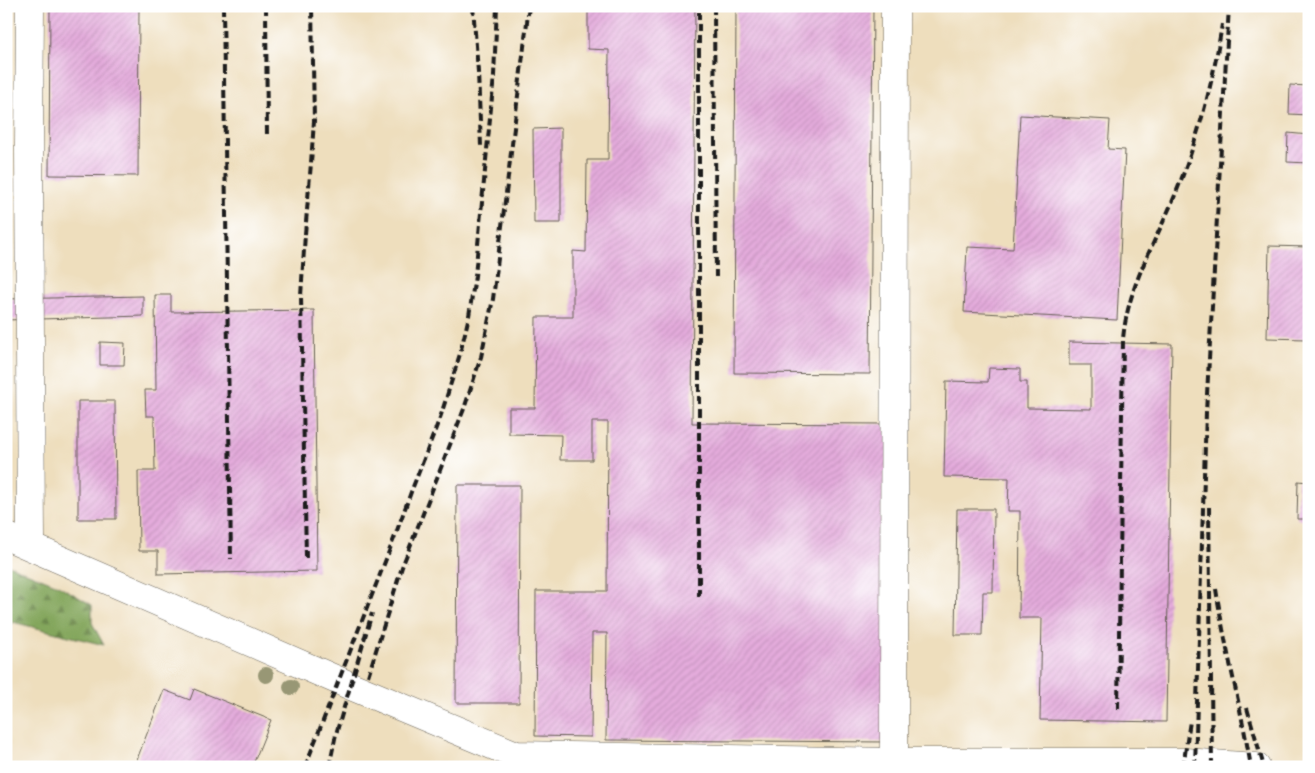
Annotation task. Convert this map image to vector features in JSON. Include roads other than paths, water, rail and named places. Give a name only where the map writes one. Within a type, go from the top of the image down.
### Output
[{"type":"lane","points":[[30,6],[31,546]]},
{"type":"lane","points":[[894,764],[895,6]]},
{"type":"lane","points":[[6,536],[351,686],[516,755],[894,764],[1184,762],[1256,767]]},
{"type":"railway","points":[[223,6],[231,559]]},
{"type":"railway","points":[[266,6],[267,138]]},
{"type":"railway","points":[[306,558],[301,296],[314,121],[312,6]]},
{"type":"railway","points":[[473,6],[481,146]]},
{"type":"railway","points":[[305,767],[441,415],[460,354],[469,316],[475,276],[494,76],[497,6]]},
{"type":"railway","points":[[368,676],[402,567],[464,409],[481,357],[493,299],[529,6]]},
{"type":"railway","points":[[699,6],[699,596]]},
{"type":"railway","points":[[714,6],[716,277]]},
{"type":"railway","points":[[1195,767],[1206,412],[1229,6]]},
{"type":"railway","points":[[1118,709],[1123,339],[1130,302],[1142,267],[1182,179],[1197,135],[1214,69],[1222,24]]},
{"type":"railway","points":[[1209,507],[1212,767]]},
{"type":"railway","points":[[1216,589],[1251,767]]},
{"type":"railway","points":[[329,767],[336,734],[372,613]]},
{"type":"railway","points":[[1247,708],[1264,767]]},
{"type":"railway","points":[[1183,767],[1190,721]]}]
